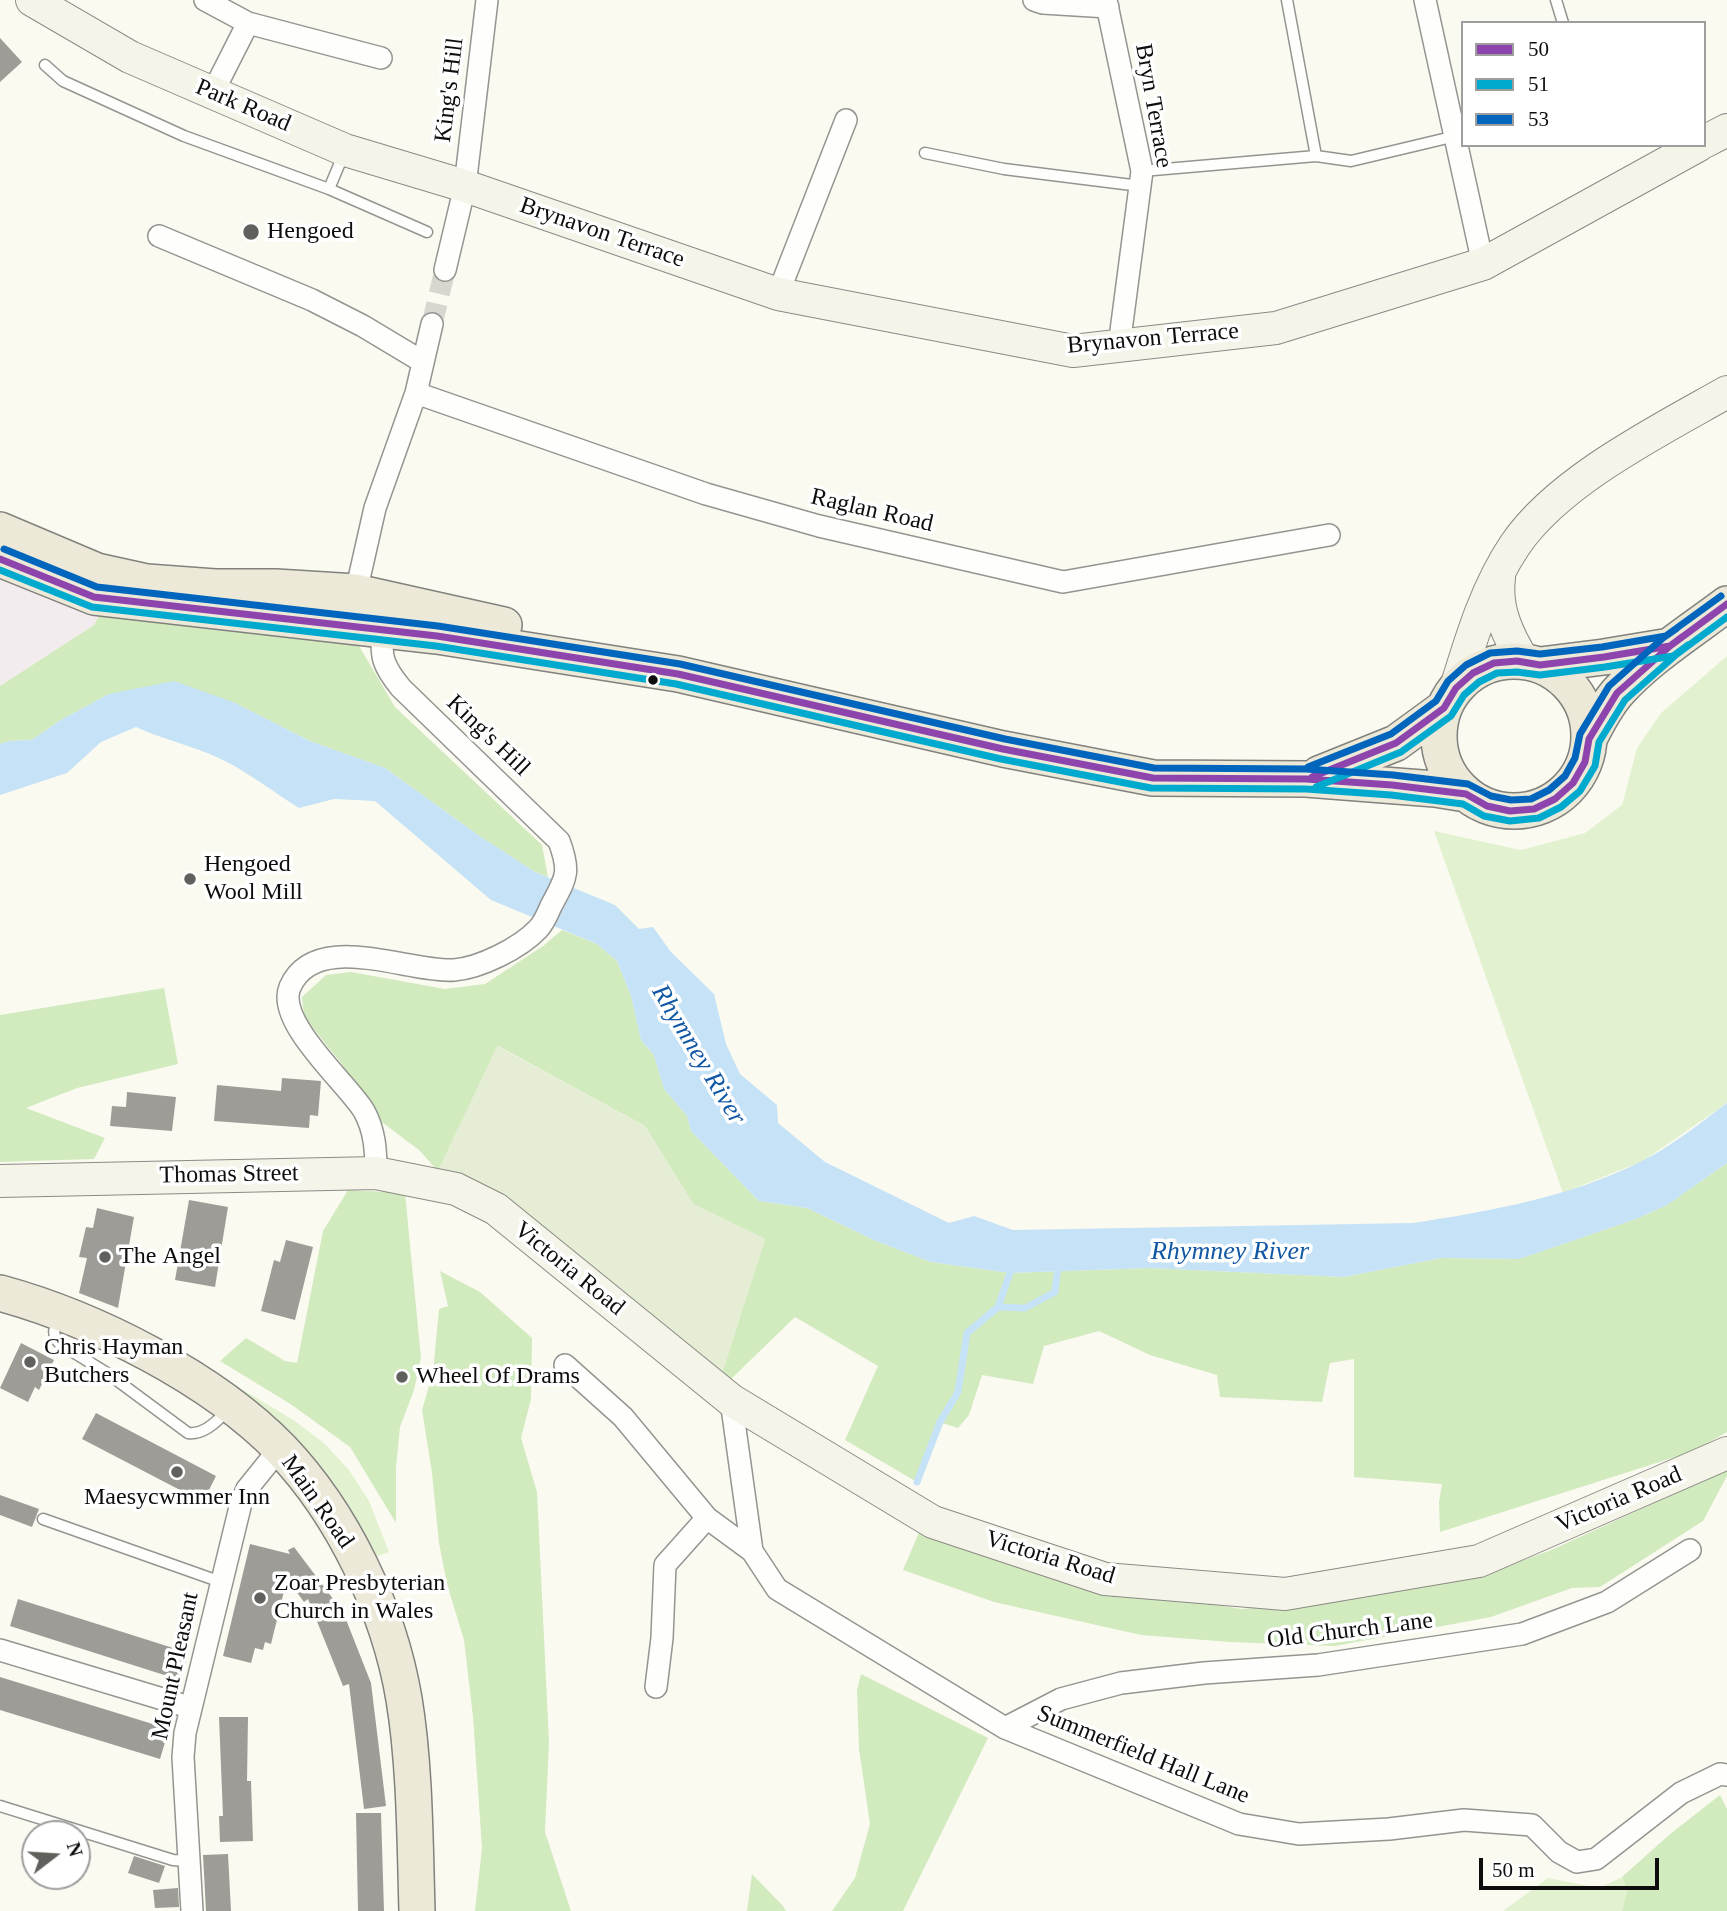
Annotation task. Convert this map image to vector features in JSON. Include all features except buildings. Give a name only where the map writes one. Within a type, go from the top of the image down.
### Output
[{"type":"main road","points":[[0,530],[97,571],[147,582],[356,592],[491,622],[669,673],[1003,749],[1153,778],[1306,779],[1466,794]]},
{"type":"main road","points":[[0,559],[94,597],[383,629],[669,673]]},
{"type":"main road","points":[[1589,739],[1618,693],[1670,646],[1727,604]]},
{"type":"main road","points":[[1532,664],[1604,657],[1670,646]]},
{"type":"main road","points":[[1306,779],[1396,743],[1450,698],[1473,673],[1494,663],[1517,661],[1532,664],[1560,677],[1576,694],[1586,715],[1589,739],[1585,762],[1573,783],[1555,799],[1534,809],[1510,811],[1487,806],[1466,794],[1450,776],[1441,754],[1439,731],[1450,698]]},
{"type":"main road","name":"Main Road","points":[[0,1293],[124,1341],[194,1380],[280,1448],[331,1514],[359,1563],[380,1614],[404,1699],[409,1746],[417,1911]]},
{"type":"street","points":[[205,0],[248,23],[381,58]]},
{"type":"street","name":"King's Hill","points":[[445,270],[464,186],[487,0]]},
{"type":"street","points":[[1034,0],[1043,3],[1107,4]]},
{"type":"street","points":[[1425,0],[1458,128]]},
{"type":"street","name":"Park Road","points":[[35,1],[130,57],[212,94],[345,150],[464,186]]},
{"type":"street","name":"Bryn Terrace","points":[[1107,4],[1141,178],[1119,346]]},
{"type":"street","points":[[212,94],[248,23]]},
{"type":"street","points":[[778,293],[846,120]]},
{"type":"street","points":[[1706,141],[1727,130]]},
{"type":"street","points":[[1461,147],[1483,264]]},
{"type":"street","name":"Brynavon Terrace","points":[[464,186],[778,293],[1073,351],[1276,328],[1483,264],[1695,147]]},
{"type":"street","points":[[159,236],[312,300],[363,326],[423,362]]},
{"type":"street","points":[[356,592],[375,508],[416,393],[432,324]]},
{"type":"street","points":[[1450,698],[1500,569],[1534,520],[1625,450],[1727,392]]},
{"type":"street","name":"Raglan Road","points":[[416,393],[731,501],[819,526],[1063,582],[1329,535]]},
{"type":"street","points":[[1500,569],[1496,597],[1509,637],[1532,664]]},
{"type":"street","name":"King's Hill","points":[[376,1173],[377,1149],[363,1110],[319,1058],[295,1021],[290,1007],[289,989],[302,969],[324,959],[365,958],[453,970],[494,960],[539,928],[566,878],[565,859],[559,841],[388,673],[381,654],[383,629]]},
{"type":"street","name":"Thomas Street","points":[[0,1181],[376,1173],[456,1189]]},
{"type":"street","name":"Victoria Road","points":[[456,1189],[496,1209],[732,1400],[933,1522],[1105,1579],[1285,1594],[1479,1560],[1727,1453]]},
{"type":"street","points":[[565,1365],[623,1417],[707,1518],[752,1551]]},
{"type":"street","name":"Summerfield Hall Lane","points":[[732,1400],[752,1551],[777,1590],[1005,1728],[1239,1824],[1299,1834],[1389,1829],[1464,1819],[1532,1825],[1559,1852],[1577,1862],[1596,1859],[1681,1793],[1720,1774],[1727,1775]]},
{"type":"street","name":"Mount Pleasant","points":[[192,1911],[183,1757],[189,1707],[241,1503],[247,1489],[280,1448]]},
{"type":"street","points":[[656,1687],[662,1638],[665,1565],[707,1518]]},
{"type":"street","name":"Old Church Lane","points":[[1005,1728],[1061,1699],[1121,1683],[1204,1673],[1318,1665],[1522,1634],[1607,1602],[1690,1550]]},
{"type":"street","points":[[0,1650],[189,1707]]},
{"type":"lane","points":[[1286,0],[1316,156]]},
{"type":"lane","points":[[1556,0],[1562,21]]},
{"type":"lane","points":[[44,65],[63,81],[184,136],[329,189],[427,232]]},
{"type":"lane","points":[[925,153],[1004,169],[1141,178],[1316,156],[1350,161],[1458,128]]},
{"type":"lane","points":[[329,189],[345,150]]},
{"type":"lane","points":[[60,1314],[53,1330],[60,1345],[107,1373],[188,1433],[196,1434],[206,1429],[222,1417],[230,1406]]},
{"type":"lane","points":[[43,1518],[221,1582]]},
{"type":"lane","points":[[0,1806],[173,1860],[188,1861]]},
{"type":"shaded area","points":[[0,566],[103,608],[94,625],[0,686]]},
{"type":"green space","points":[[103,608],[352,634],[395,707],[542,845],[548,877],[535,872],[478,835],[385,768],[310,741],[233,702],[109,694],[59,721],[32,740],[0,744],[0,686],[94,625]]},
{"type":"green space","points":[[1727,656],[1727,1103],[1643,1161],[1563,1193],[1434,831],[1521,850],[1585,833],[1622,805],[1637,748],[1661,713]]},
{"type":"green space","points":[[562,930],[597,944],[617,961],[631,996],[641,1040],[654,1055],[664,1089],[687,1116],[691,1131],[759,1201],[807,1208],[876,1241],[931,1262],[1010,1273],[1150,1268],[1344,1277],[1441,1258],[1519,1259],[1636,1219],[1667,1205],[1727,1163],[1727,1432],[1694,1451],[1440,1532],[1439,1502],[1442,1484],[1354,1477],[1354,1359],[1330,1363],[1322,1402],[1220,1397],[1217,1375],[1150,1355],[1099,1331],[1044,1346],[1033,1384],[982,1375],[969,1415],[958,1428],[939,1422],[917,1482],[845,1440],[878,1366],[795,1317],[730,1380],[722,1373],[765,1239],[693,1204],[645,1126],[498,1046],[438,1171],[419,1150],[379,1120],[341,1063],[304,1017],[302,997],[326,975],[351,972],[445,989],[485,984],[543,946]]},
{"type":"green space","points":[[164,988],[178,1064],[77,1088],[26,1108],[105,1138],[94,1159],[0,1162],[0,1015]]},
{"type":"green space","points":[[497,1046],[645,1126],[693,1204],[765,1239],[722,1373],[438,1171]]},
{"type":"green space","points":[[348,1190],[405,1193],[421,1358],[414,1390],[400,1427],[396,1467],[396,1523],[350,1447],[292,1405],[220,1361],[246,1338],[285,1361],[297,1363],[323,1231]]},
{"type":"green space","points":[[440,1271],[480,1292],[532,1338],[531,1399],[521,1438],[537,1492],[549,1742],[545,1832],[571,1911],[475,1911],[482,1848],[473,1717],[464,1640],[447,1584],[439,1543],[422,1410],[433,1372],[439,1309],[448,1306]]},
{"type":"green space","points":[[145,1331],[295,1421],[324,1443],[349,1470],[369,1501],[389,1552],[373,1558],[142,1334]]},
{"type":"green space","points":[[1727,1470],[1727,1476],[1703,1521],[1600,1587],[1572,1588],[1491,1617],[1335,1646],[1141,1635],[994,1602],[903,1570],[920,1530],[1058,1577],[1241,1609],[1343,1601],[1480,1575],[1549,1551]]},
{"type":"green space","points":[[861,1674],[988,1738],[903,1911],[832,1911],[855,1878],[870,1824],[859,1749],[857,1690]]},
{"type":"green space","points":[[1720,1795],[1727,1809],[1727,1911],[1622,1911],[1627,1890],[1622,1877]]},
{"type":"green space","points":[[752,1874],[783,1906],[786,1911],[747,1911]]},
{"type":"green space","points":[[1622,1877],[1627,1890],[1622,1911],[1503,1911],[1548,1878],[1599,1888]]},
{"type":"water","name":"Rhymney River","points":[[174,681],[233,702],[310,741],[385,768],[535,872],[615,905],[639,929],[653,927],[671,952],[714,994],[726,1044],[740,1074],[777,1105],[778,1123],[825,1162],[949,1223],[974,1216],[1013,1230],[1413,1223],[1530,1201],[1615,1174],[1653,1155],[1727,1103],[1727,1163],[1667,1205],[1636,1219],[1519,1259],[1441,1258],[1344,1277],[1150,1268],[1010,1273],[931,1262],[876,1241],[807,1208],[759,1201],[691,1131],[687,1116],[664,1089],[654,1055],[641,1040],[631,996],[617,961],[597,944],[491,900],[375,801],[334,799],[299,808],[229,763],[136,727],[101,742],[67,773],[0,795],[0,744],[32,740],[59,721],[109,694]]},
{"type":"waterway","points":[[917,1482],[940,1422],[958,1392],[967,1333],[998,1307],[1010,1273],[1010,1264]]},
{"type":"waterway","points":[[998,1307],[1025,1308],[1055,1292],[1058,1266]]},
{"type":"tunnel","points":[[432,324],[445,270]]},
{"type":"transit line","name":"53","points":[[4,549],[97,587],[438,626],[680,664],[1005,739],[1154,768],[1306,769],[1393,775],[1468,784],[1491,796],[1511,800],[1531,799],[1549,790],[1565,776],[1575,758],[1580,734],[1609,686],[1663,638],[1721,596]]},
{"type":"transit line","name":"50","points":[[0,559],[94,597],[437,636],[678,674],[1003,749],[1153,778],[1306,779],[1392,785],[1466,794],[1487,806],[1510,811],[1534,809],[1555,799],[1573,783],[1585,762],[1589,739],[1617,693],[1670,646],[1727,604]]},
{"type":"transit line","name":"51","points":[[0,570],[92,607],[436,646],[676,684],[1001,759],[1151,788],[1306,789],[1391,795],[1463,804],[1484,816],[1510,821],[1539,818],[1561,807],[1580,791],[1595,766],[1599,742],[1625,700],[1677,654],[1727,617]]},
{"type":"transit line","name":"53","points":[[1308,767],[1391,734],[1436,701],[1448,681],[1466,665],[1490,653],[1517,651],[1540,654],[1602,647],[1666,636],[1676,629]]},
{"type":"transit line","name":"50","points":[[1312,777],[1396,743],[1444,708],[1456,688],[1473,673],[1494,663],[1517,661],[1540,665],[1604,657],[1670,646],[1682,637]]},
{"type":"transit line","name":"51","points":[[1316,787],[1401,752],[1451,716],[1464,695],[1479,682],[1497,673],[1540,675],[1605,667],[1673,656],[1688,645]]},
{"type":"place","name":"Hengoed","points":[[251,232]]},
{"type":"place","name":"Hengoed Wool Mill","points":[[190,879]]},
{"type":"place","name":"The Angel","points":[[105,1257]]},
{"type":"place","name":"Chris Hayman Butchers","points":[[30,1362]]},
{"type":"place","name":"Wheel Of Drams","points":[[402,1377]]},
{"type":"place","name":"Maesycwmmer Inn","points":[[177,1472]]},
{"type":"place","name":"Zoar Presbyterian Church in Wales","points":[[260,1598]]}]
